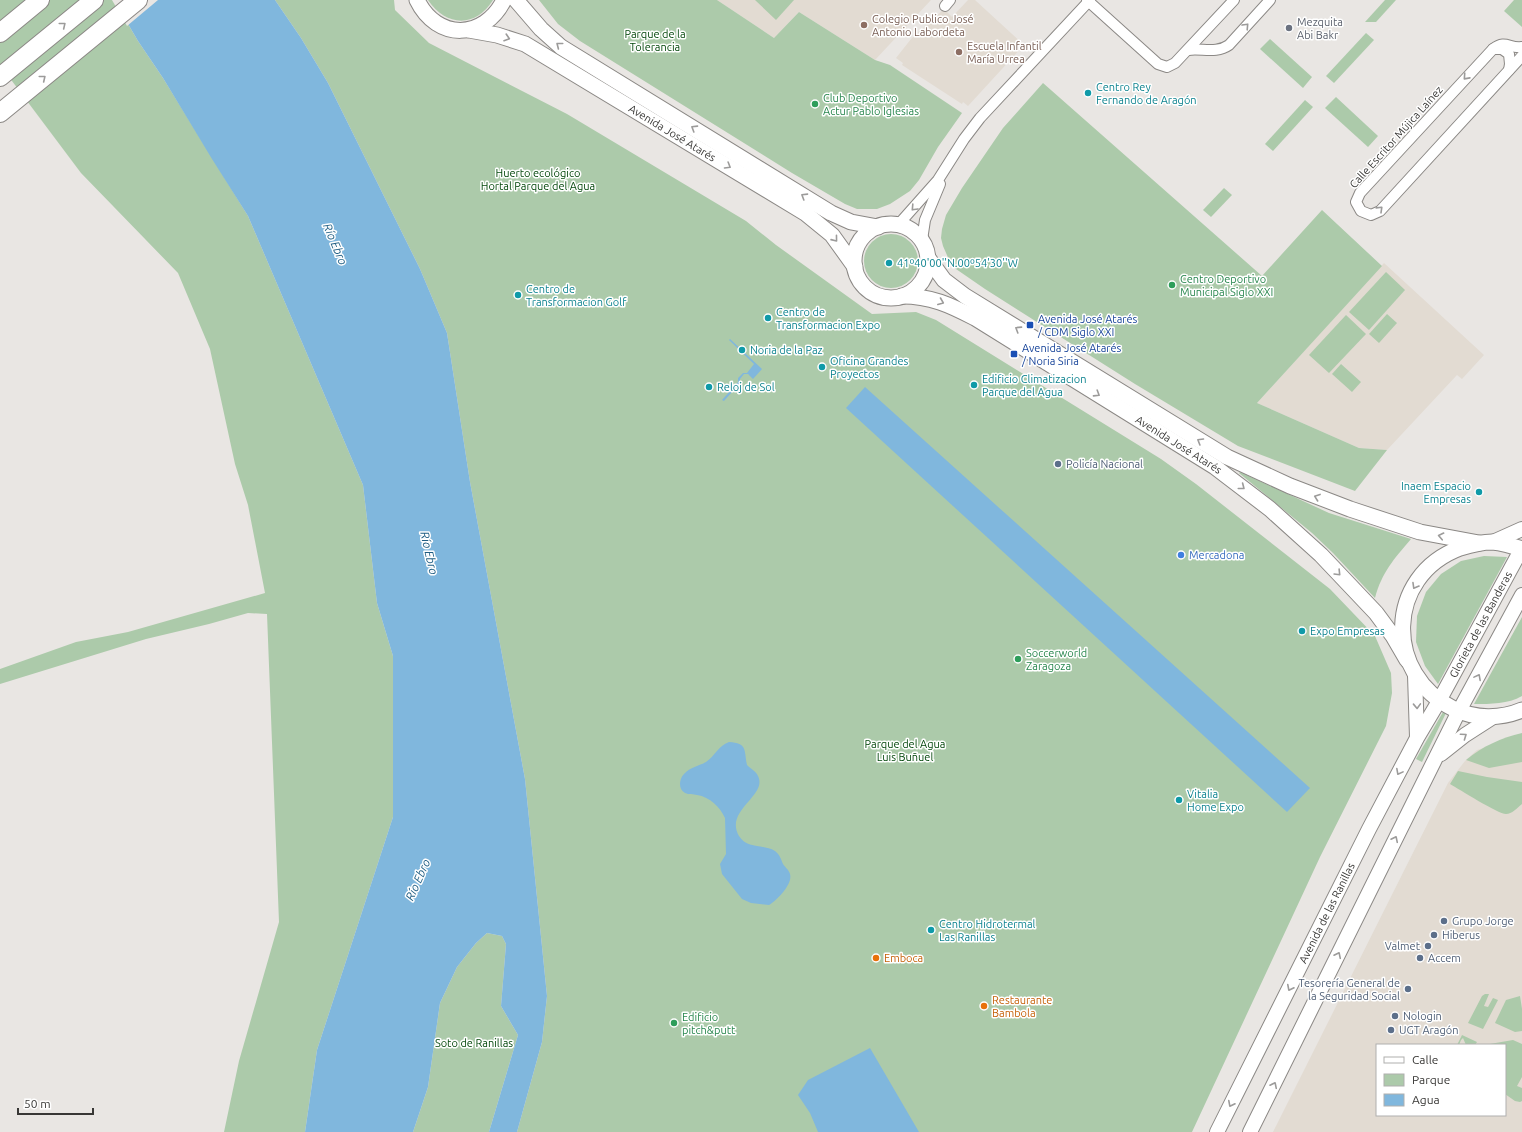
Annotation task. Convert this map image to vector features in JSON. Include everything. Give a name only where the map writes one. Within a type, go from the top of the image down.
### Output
[{"type":"highway","points":[[0,33],[40,0]]},
{"type":"highway","points":[[0,76],[94,0]]},
{"type":"highway","points":[[7,108],[138,0]]},
{"type":"main road","name":"Avenida José Atarés","points":[[417,0],[422,10],[431,20],[443,27],[497,35],[525,44],[805,213],[832,235],[855,267]]},
{"type":"main road","points":[[469,30],[481,26],[491,19],[499,10],[504,0]]},
{"type":"main road","name":"Avenida José Atarés","points":[[516,0],[541,29],[561,47],[836,215],[851,222],[878,227]]},
{"type":"main road","points":[[888,224],[898,225],[915,233],[922,240],[928,258],[927,268],[919,285],[911,292],[892,298],[882,297],[864,286],[858,277],[855,267],[856,252],[862,238],[869,232],[888,224]]},
{"type":"main road","name":"Avenida José Atarés","points":[[928,258],[944,280],[965,296],[1227,458],[1290,486],[1350,509],[1420,532],[1486,543]]},
{"type":"main road","name":"Avenida José Atarés","points":[[902,296],[919,296],[936,300],[975,318],[1215,467],[1270,509],[1321,555],[1376,613],[1393,636],[1407,660]]},
{"type":"main road","points":[[1486,543],[1522,529]]},
{"type":"main road","name":"Glorieta de las Banderas","points":[[1439,701],[1522,548],[1486,543],[1451,552],[1439,558],[1425,571],[1414,586],[1406,603],[1402,622],[1403,641],[1407,660],[1415,675],[1426,690],[1439,701],[1459,712],[1474,716],[1493,717],[1521,711]]},
{"type":"main road","name":"Glorieta de las Banderas","points":[[1459,712],[1522,595]]},
{"type":"main road","name":"Avenida de las Ranillas","points":[[1415,675],[1417,738]]},
{"type":"main road","name":"Avenida de las Ranillas","points":[[1217,1132],[1369,829],[1417,738],[1439,701]]},
{"type":"main road","points":[[1250,1132],[1459,712]]},
{"type":"main road","points":[[1436,758],[1465,735],[1493,717]]},
{"type":"street","points":[[898,225],[930,190],[947,168],[964,139],[980,118],[1089,0],[1158,64],[1166,67],[1175,64],[1234,0]]},
{"type":"street","points":[[1188,50],[1220,49],[1229,45],[1270,0]]},
{"type":"street","points":[[1207,28],[1206,36],[1208,43],[1212,47],[1220,49]]},
{"type":"street","points":[[1493,49],[1503,44],[1517,48],[1522,47]]},
{"type":"street","points":[[1493,49],[1502,49],[1509,54],[1509,70]]},
{"type":"street","name":"Calle Escritor Mújica Laínez","points":[[1493,49],[1360,193],[1356,202],[1361,211],[1370,216],[1380,211],[1522,56]]},
{"type":"street","points":[[922,240],[927,215],[947,168]]},
{"type":"shaded area","name":"Colegio Publico José Antonio Labordeta","points":[[717,0],[931,0],[875,60],[799,12],[774,38]]},
{"type":"shaded area","name":"Escuela Infantil María Urrea","points":[[968,0],[975,0],[1024,45],[968,106],[963,102],[962,104],[902,65],[903,63],[896,58],[911,39],[944,9],[952,17]]},
{"type":"shaded area","points":[[1384,263],[1484,355],[1462,379],[1457,375],[1387,450],[1359,448],[1257,403]]},
{"type":"shaded area","points":[[1522,736],[1522,1132],[1273,1132],[1448,783],[1465,761],[1477,750]]},
{"type":"green space","points":[[0,0],[114,0],[138,41],[163,78],[248,216],[363,485],[377,603],[393,656],[393,817],[317,1050],[305,1132],[224,1132],[239,1061],[279,922],[267,614],[248,613],[146,639],[0,684],[0,669],[76,642],[128,632],[265,593],[248,505],[235,464],[210,349],[178,273],[81,173],[0,65]]},
{"type":"green space","name":"Parque del Agua Luis Buñuel","points":[[275,0],[394,0],[395,10],[429,43],[567,114],[746,221],[776,245],[872,314],[916,312],[936,320],[1161,459],[1196,484],[1330,589],[1375,636],[1391,673],[1392,693],[1386,726],[1320,857],[1192,1132],[517,1132],[542,1042],[547,996],[525,779],[470,482],[447,333],[420,269],[328,83],[301,38]]},
{"type":"green space","points":[[428,0],[493,0],[478,16],[461,21],[443,15],[435,9]]},
{"type":"green space","name":"Club Deportivo Actur Pablo Iglesias","points":[[539,0],[717,0],[774,38],[799,12],[875,60],[890,65],[962,113],[938,147],[919,180],[910,191],[890,204],[877,209],[857,209],[845,204],[792,173],[580,41],[558,24]]},
{"type":"green space","points":[[755,0],[794,0],[776,20]]},
{"type":"green space","points":[[1385,0],[1396,0],[1376,22],[1365,22]]},
{"type":"green space","points":[[1514,0],[1522,0],[1522,27],[1504,11]]},
{"type":"green space","points":[[1366,33],[1374,40],[1334,83],[1326,76]]},
{"type":"green space","points":[[1270,39],[1312,77],[1303,88],[1260,49]]},
{"type":"green space","name":"Centro Deportivo Municipal Siglo XXI","points":[[1043,83],[1262,276],[1322,210],[1382,266],[1257,403],[1359,448],[1387,450],[1355,491],[1238,446],[1135,384],[985,289],[956,269],[950,262],[941,238],[946,215],[962,188],[1003,128]]},
{"type":"green space","points":[[1336,97],[1378,136],[1368,147],[1325,108]]},
{"type":"green space","points":[[1305,100],[1313,107],[1273,151],[1265,144]]},
{"type":"green space","points":[[1224,188],[1232,195],[1211,217],[1203,210]]},
{"type":"green space","points":[[886,234],[896,234],[906,238],[914,246],[918,256],[918,266],[914,276],[906,284],[896,288],[886,288],[876,284],[868,276],[864,266],[864,256],[868,246],[876,238]]},
{"type":"green space","points":[[1386,272],[1405,290],[1369,330],[1349,312]]},
{"type":"green space","points":[[1387,314],[1397,323],[1379,343],[1369,334]]},
{"type":"green space","points":[[1346,315],[1366,334],[1329,373],[1309,355]]},
{"type":"green space","points":[[1341,364],[1361,382],[1352,392],[1332,374]]},
{"type":"green space","points":[[1240,472],[1329,513],[1411,539],[1385,573],[1375,598],[1312,533],[1239,473]]},
{"type":"green space","points":[[1484,556],[1507,557],[1438,684],[1425,666],[1416,642],[1417,616],[1426,592],[1441,574],[1461,561]]},
{"type":"green space","points":[[1522,617],[1522,696],[1517,699],[1493,704],[1474,704]]},
{"type":"green space","points":[[1443,712],[1446,713],[1422,762],[1416,759]]},
{"type":"green space","points":[[1522,733],[1522,762],[1489,768],[1466,760],[1492,743]]},
{"type":"green space","points":[[1458,771],[1522,782],[1522,804],[1508,814],[1495,810],[1450,784]]},
{"type":"green space","name":"Soto de Ranillas","points":[[487,933],[502,936],[506,944],[501,1006],[518,1035],[489,1132],[413,1132],[428,1087],[440,1003],[457,967],[476,943]]},
{"type":"green space","points":[[1489,994],[1484,1006],[1488,1007],[1493,998],[1498,1000],[1483,1029],[1468,1023],[1482,996]]},
{"type":"green space","points":[[1520,996],[1522,1009],[1522,1031],[1515,1032],[1495,1023],[1506,1000]]},
{"type":"green space","points":[[1462,1035],[1477,1042],[1476,1044],[1466,1044],[1463,1038],[1459,1044],[1458,1044]]},
{"type":"green space","points":[[1513,1040],[1522,1044],[1522,1077],[1517,1086],[1522,1088],[1522,1101],[1515,1101],[1506,1095],[1506,1044],[1490,1044]]},
{"type":"water","name":"Río Ebro","points":[[114,0],[275,0],[301,38],[328,83],[420,269],[447,333],[470,482],[525,779],[547,996],[542,1042],[517,1132],[489,1132],[518,1035],[501,1006],[506,944],[502,936],[487,933],[476,943],[457,967],[440,1003],[428,1087],[413,1132],[305,1132],[317,1050],[393,817],[393,656],[377,603],[363,485],[248,216],[163,78],[138,41]]},
{"type":"water","points":[[730,339],[762,369],[753,379],[748,374],[744,374],[740,379],[740,383],[724,401],[722,400],[738,382],[738,378],[743,373],[747,373],[754,364],[729,340]]},
{"type":"water","points":[[865,387],[1310,788],[1287,812],[846,408]]},
{"type":"water","points":[[729,742],[742,746],[745,752],[747,765],[757,774],[759,783],[757,790],[737,818],[736,827],[739,836],[746,843],[775,851],[790,874],[787,887],[780,896],[769,905],[751,903],[742,899],[722,874],[720,864],[726,854],[725,818],[717,806],[710,800],[702,796],[685,793],[680,787],[682,776],[686,772],[706,762],[722,746]]},
{"type":"water","points":[[870,1048],[919,1132],[818,1132],[810,1113],[798,1095],[808,1080]]},
{"type":"pier","points":[[112,0],[158,0],[127,26]]},
{"type":"place","name":"Colegio Publico José Antonio Labordeta","points":[[864,25]]},
{"type":"place","name":"Mezquita Abi Bakr","points":[[1289,28]]},
{"type":"place","name":"Escuela Infantil María Urrea","points":[[959,52]]},
{"type":"place","name":"Centro Rey Fernando de Aragón","points":[[1088,93]]},
{"type":"place","name":"Club Deportivo Actur Pablo Iglesias","points":[[815,104]]},
{"type":"place","name":"41º40'00''N.00º54'30''W","points":[[889,263]]},
{"type":"place","name":"Centro Deportivo Municipal Siglo XXI","points":[[1172,285]]},
{"type":"place","name":"Centro de Transformacion Golf","points":[[518,295]]},
{"type":"place","name":"Centro de Transformacion Expo","points":[[768,318]]},
{"type":"place","name":"Avenida José Atarés / CDM Siglo XXI","points":[[1030,325]]},
{"type":"place","name":"Noria de la Paz","points":[[742,350]]},
{"type":"place","name":"Avenida José Atarés / Noria Siria","points":[[1014,354]]},
{"type":"place","name":"Oficina Grandes Proyectos","points":[[822,367]]},
{"type":"place","name":"Edificio Climatizacion Parque del Agua","points":[[974,385]]},
{"type":"place","name":"Reloj de Sol","points":[[709,387]]},
{"type":"place","name":"Policía Nacional","points":[[1058,464]]},
{"type":"place","name":"Inaem Espacio Empresas","points":[[1479,492]]},
{"type":"place","name":"Mercadona","points":[[1181,555]]},
{"type":"place","name":"Expo Empresas","points":[[1302,631]]},
{"type":"place","name":"Soccerworld Zaragoza","points":[[1018,659]]},
{"type":"place","name":"Vitalia Home Expo","points":[[1179,800]]},
{"type":"place","name":"Grupo Jorge","points":[[1444,921]]},
{"type":"place","name":"Centro Hidrotermal Las Ranillas","points":[[931,930]]},
{"type":"place","name":"Hiberus","points":[[1434,935]]},
{"type":"place","name":"Valmet","points":[[1428,946]]},
{"type":"place","name":"Emboca","points":[[876,958]]},
{"type":"place","name":"Accem","points":[[1420,958]]},
{"type":"place","name":"Tesorería General de la Seguridad Social","points":[[1408,989]]},
{"type":"place","name":"Restaurante Bambola","points":[[984,1006]]},
{"type":"place","name":"Nologin","points":[[1395,1016]]},
{"type":"place","name":"Edificio pitch&putt","points":[[674,1023]]},
{"type":"place","name":"UGT Aragón","points":[[1391,1030]]},
{"type":"park label","name":"Parque de la Tolerancia","points":[[655,40]]},
{"type":"park label","name":"Huerto ecológico Hortal Parque del Agua","points":[[538,179]]}]
